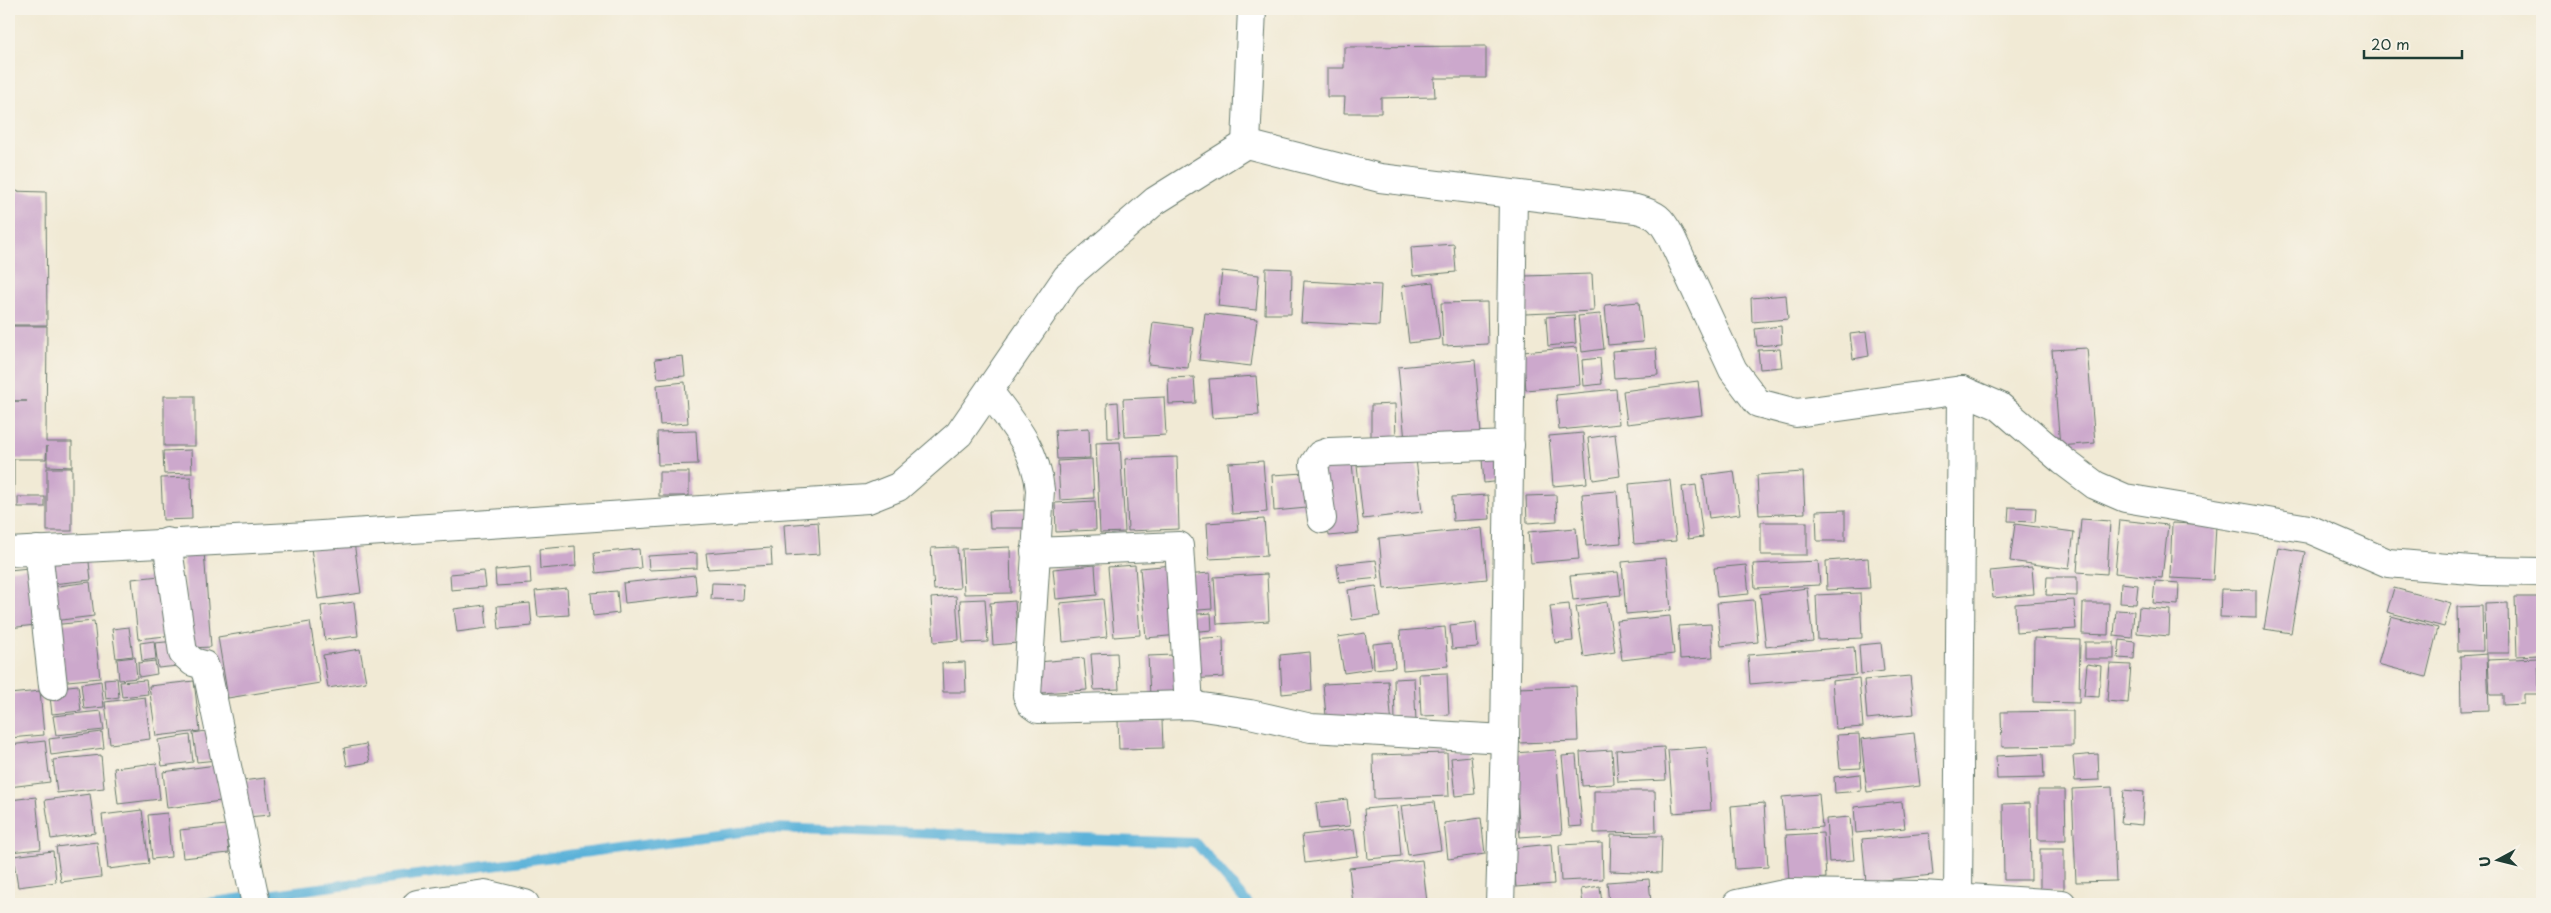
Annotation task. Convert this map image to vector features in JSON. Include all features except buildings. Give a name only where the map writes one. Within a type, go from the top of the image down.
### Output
[{"type":"street","points":[[1246,144],[1252,9]]},
{"type":"street","points":[[9,552],[167,542],[291,537],[868,499],[898,487],[938,454],[995,400],[1067,277],[1155,201],[1246,144],[1380,178],[1636,209],[1654,214],[1665,224],[1733,370],[1758,403],[1796,413],[1962,390],[1999,406],[2094,485],[2125,498],[2309,529],[2388,563],[2483,571],[2542,572]]},
{"type":"street","points":[[1500,904],[1505,738],[1513,195]]},
{"type":"street","points":[[1962,390],[1972,901]]},
{"type":"street","points":[[995,400],[1018,429],[1031,451],[1039,476],[1040,490],[1027,682],[1027,695],[1031,704],[1038,709],[1189,705],[1311,728],[1505,738]]},
{"type":"street","points":[[1322,519],[1314,464],[1320,456],[1329,452],[1510,445]]},
{"type":"street","points":[[167,542],[183,653],[193,662],[204,665],[208,676],[256,904]]},
{"type":"street","points":[[1035,552],[1179,546],[1189,705]]},
{"type":"street","points":[[38,550],[53,686]]},
{"type":"street","points":[[1737,904],[1789,892],[1922,895],[1972,901],[2062,904]]},
{"type":"street","points":[[418,904],[485,894],[525,904]]},
{"type":"waterway","points":[[199,904],[770,828],[1196,843],[1248,904]]}]
